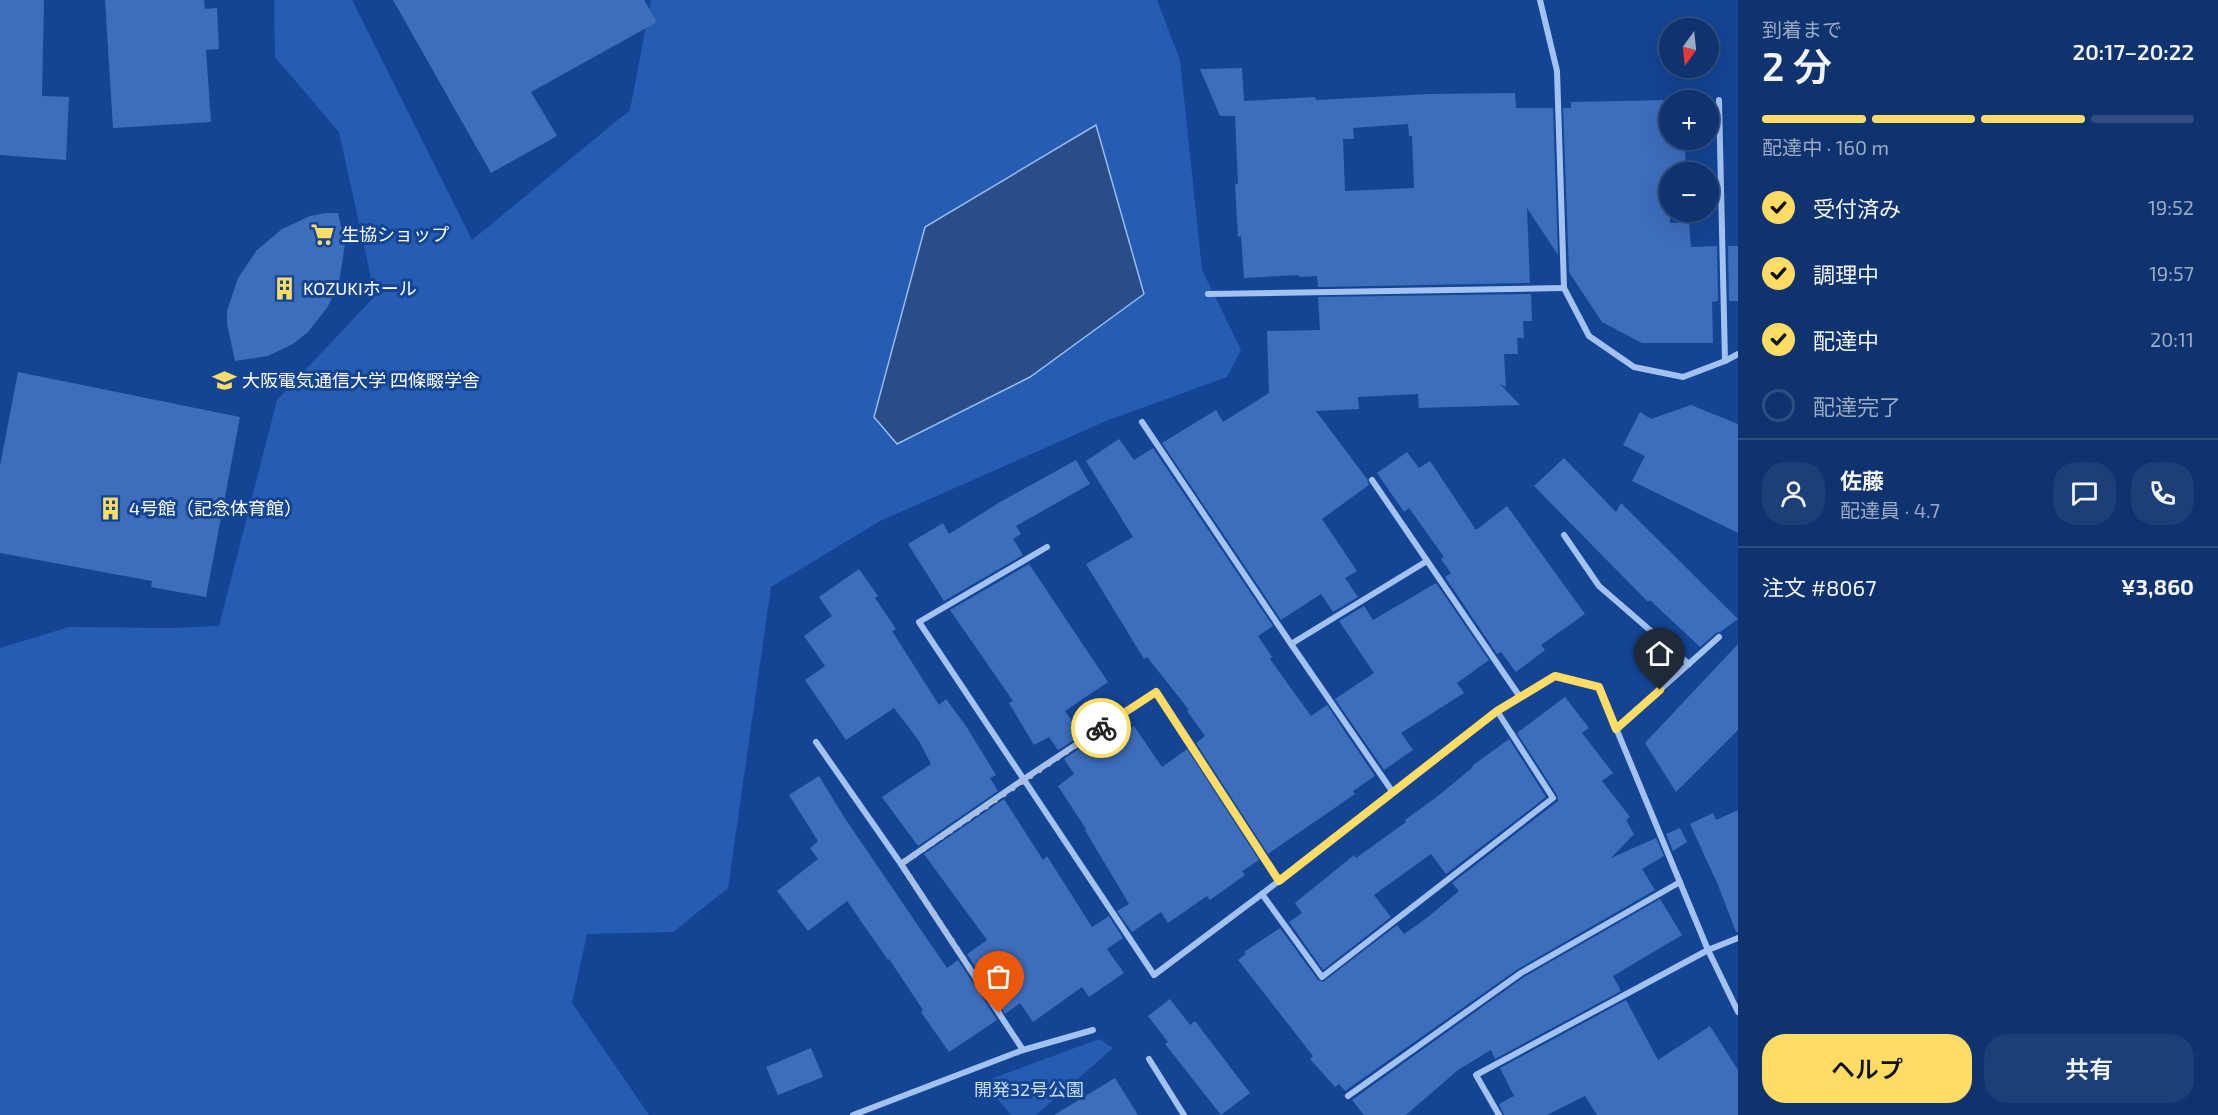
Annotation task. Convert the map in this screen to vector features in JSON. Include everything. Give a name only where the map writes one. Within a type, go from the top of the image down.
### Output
[{"type":"street","points":[[1540,0],[1557,71],[1564,288],[1589,336],[1634,367],[1683,377],[1738,354]]},
{"type":"street","points":[[1719,100],[1725,361]]},
{"type":"street","points":[[1208,294],[1564,288]]},
{"type":"street","points":[[1143,422],[1392,791]]},
{"type":"street","points":[[1372,480],[1520,697]]},
{"type":"street","points":[[1564,535],[1599,586],[1689,664]]},
{"type":"street","points":[[1047,547],[919,622],[1154,975],[1497,711],[1555,676],[1599,687],[1708,950],[1738,1012]]},
{"type":"street","points":[[1291,644],[1427,561]]},
{"type":"street","points":[[1616,729],[1719,637]]},
{"type":"street","points":[[901,864],[1156,692],[1279,881]]},
{"type":"street","points":[[1262,894],[1322,977],[1553,798],[1497,711]]},
{"type":"street","points":[[816,742],[901,864],[1023,1050]]},
{"type":"street","points":[[1348,1096],[1521,973],[1680,882]]},
{"type":"street","points":[[1498,1115],[1476,1075],[1708,950],[1738,938]]},
{"type":"street","points":[[853,1115],[1023,1050],[1093,1030]]},
{"type":"street","points":[[1149,1059],[1185,1115]]},
{"type":"green space","points":[[274,0],[352,0],[472,240],[630,110],[651,0],[1157,0],[1180,60],[1202,270],[1241,350],[1227,377],[1106,421],[880,521],[771,587],[728,888],[673,932],[587,934],[572,1003],[649,1115],[0,1115],[0,648],[69,627],[219,626],[277,400],[375,296],[339,132],[275,57]]},
{"type":"green space","name":"開発32号公園","points":[[1099,1039],[1113,1048],[1036,1115],[1011,1115],[983,1082]]},
{"type":"shaded area","points":[[1096,125],[1144,294],[1030,377],[897,444],[874,417],[925,227]]},
{"type":"building","points":[[0,0],[44,0],[42,96],[69,97],[66,160],[0,155]]},
{"type":"building","points":[[105,0],[204,0],[205,9],[217,8],[219,49],[206,50],[211,122],[113,128]]},
{"type":"building","points":[[393,0],[644,0],[657,22],[531,92],[557,136],[491,173]]},
{"type":"building","points":[[1242,68],[1244,101],[1315,97],[1316,100],[1429,94],[1515,93],[1516,108],[1553,108],[1558,255],[1527,208],[1530,283],[1318,287],[1317,276],[1244,278],[1241,236],[1238,237],[1235,184],[1238,184],[1235,116],[1220,116],[1200,69]],"holes":[[[1408,124],[1409,136],[1412,136],[1414,188],[1345,191],[1343,139],[1354,139],[1353,128]]]},
{"type":"building","points":[[1659,100],[1659,150],[1685,150],[1686,162],[1659,162],[1659,222],[1689,222],[1691,247],[1717,246],[1718,301],[1712,302],[1713,343],[1642,343],[1602,322],[1569,272],[1563,108],[1571,108],[1571,102]]},
{"type":"building","name":"KOZUKIホール","points":[[338,213],[345,244],[339,283],[327,308],[308,332],[293,344],[268,356],[235,361],[227,324],[227,311],[238,278],[257,250],[282,229],[310,216]]},
{"type":"building","points":[[1728,246],[1738,246],[1738,301],[1729,301]]},
{"type":"building","points":[[1531,294],[1532,321],[1523,321],[1524,338],[1517,338],[1518,354],[1504,354],[1506,387],[1500,384],[1520,405],[1419,408],[1418,394],[1358,397],[1359,409],[1316,411],[1367,479],[1369,485],[1322,519],[1357,571],[1345,578],[1358,597],[1333,612],[1321,594],[1281,620],[1162,443],[1216,410],[1223,422],[1269,393],[1267,331],[1320,330],[1318,297]]},
{"type":"building","name":"4号館（記念体育館）","points":[[18,372],[240,417],[206,597],[151,587],[152,581],[0,553],[0,466]]},
{"type":"building","points":[[1691,405],[1738,424],[1738,533],[1632,481],[1645,456],[1623,445],[1640,412],[1651,419]]},
{"type":"building","points":[[1119,439],[1134,460],[1153,448],[1273,626],[1258,636],[1272,657],[1270,659],[1311,716],[1327,705],[1375,776],[1353,791],[1355,794],[1268,854],[1196,743],[1205,736],[1187,711],[1189,710],[1147,657],[1144,659],[1086,564],[1133,537],[1086,461]]},
{"type":"building","points":[[1407,452],[1419,468],[1430,461],[1476,530],[1507,506],[1585,614],[1541,645],[1545,650],[1516,672],[1501,652],[1497,654],[1445,577],[1451,573],[1441,559],[1444,557],[1409,508],[1404,512],[1377,473]]},
{"type":"building","points":[[1564,458],[1616,512],[1621,503],[1738,619],[1700,647],[1650,600],[1648,602],[1534,486]]},
{"type":"building","points":[[1076,460],[1090,484],[1016,526],[1021,534],[1013,539],[1023,555],[944,601],[908,544],[943,523],[949,534],[1000,502]]},
{"type":"building","points":[[1029,564],[1108,682],[1065,711],[1082,735],[1058,750],[1049,737],[1034,745],[1009,703],[1013,701],[950,610]]},
{"type":"building","points":[[859,569],[878,596],[875,598],[896,629],[892,631],[939,705],[946,699],[966,726],[996,775],[990,778],[998,791],[918,846],[882,797],[931,764],[919,741],[894,708],[846,740],[805,680],[825,666],[804,636],[832,616],[819,597]]},
{"type":"building","points":[[1436,583],[1489,660],[1457,683],[1464,693],[1401,733],[1413,750],[1384,770],[1335,699],[1374,673],[1339,621],[1364,606],[1373,620]]},
{"type":"building","points":[[1738,644],[1738,730],[1676,792],[1645,743]]},
{"type":"building","points":[[1565,697],[1589,728],[1582,733],[1613,773],[1602,781],[1630,817],[1626,820],[1634,834],[1611,858],[1656,838],[1664,856],[1642,869],[1655,890],[1518,969],[1345,1091],[1339,1084],[1335,1087],[1310,1059],[1313,1056],[1238,960],[1246,954],[1244,952],[1280,928],[1318,980],[1323,982],[1397,925],[1404,934],[1428,917],[1459,891],[1452,883],[1558,801],[1557,795],[1517,733]]},
{"type":"building","points":[[1134,726],[1162,767],[1187,749],[1259,860],[1242,871],[1245,875],[1210,900],[1207,896],[1168,923],[1161,912],[1132,932],[1117,911],[1129,904],[1086,829],[1058,786],[1074,774],[1064,759],[1088,743],[1094,751]]},
{"type":"building","points":[[1509,739],[1546,797],[1446,874],[1431,854],[1374,895],[1391,917],[1323,970],[1289,922],[1302,913],[1295,903],[1354,855],[1356,858],[1406,822],[1405,820],[1438,796],[1472,766]]},
{"type":"building","points":[[819,776],[846,820],[947,968],[958,960],[997,1020],[949,1052],[921,1012],[923,1010],[889,959],[847,901],[808,931],[777,891],[818,859],[810,848],[818,841],[789,795]]},
{"type":"building","points":[[1004,799],[1043,860],[1047,856],[1092,927],[1109,916],[1123,938],[1107,949],[1124,973],[1089,997],[1082,987],[1033,1022],[1020,1003],[1005,1014],[967,954],[987,940],[924,854]]},
{"type":"building","points":[[1738,810],[1738,932],[1736,932],[1718,885],[1690,824],[1713,813],[1716,820]]},
{"type":"building","points":[[1680,828],[1687,842],[1673,851],[1666,834]]},
{"type":"building","points":[[1660,899],[1682,935],[1613,976],[1621,991],[1495,1059],[1491,1050],[1458,1070],[1406,1115],[1364,1115],[1352,1100],[1524,977]]},
{"type":"building","points":[[1170,999],[1190,1025],[1195,1021],[1250,1093],[1221,1115],[1165,1044],[1168,1042],[1148,1016]]},
{"type":"building","points":[[1626,1000],[1658,1060],[1710,1026],[1738,1070],[1738,1115],[1597,1115],[1585,1096],[1547,1115],[1504,1115],[1499,1104],[1514,1096],[1500,1068]]},
{"type":"building","points":[[811,1048],[823,1077],[778,1095],[766,1067]]},
{"type":"building","points":[[1115,1078],[1138,1115],[1054,1115]]},
{"type":"way so far","points":[[999,1013],[901,864],[1101,728]]},
{"type":"place","name":"生協ショップ","points":[[323,235]]},
{"type":"place","name":"KOZUKIホール","points":[[285,289]]},
{"type":"place","name":"大阪電気通信大学 四條畷学舎","points":[[224,381]]},
{"type":"place","name":"4号館（記念体育館）","points":[[111,509]]},
{"type":"route","points":[[1101,728],[1156,692],[1279,881],[1497,711],[1555,676],[1599,687],[1616,729],[1660,690]]}]
